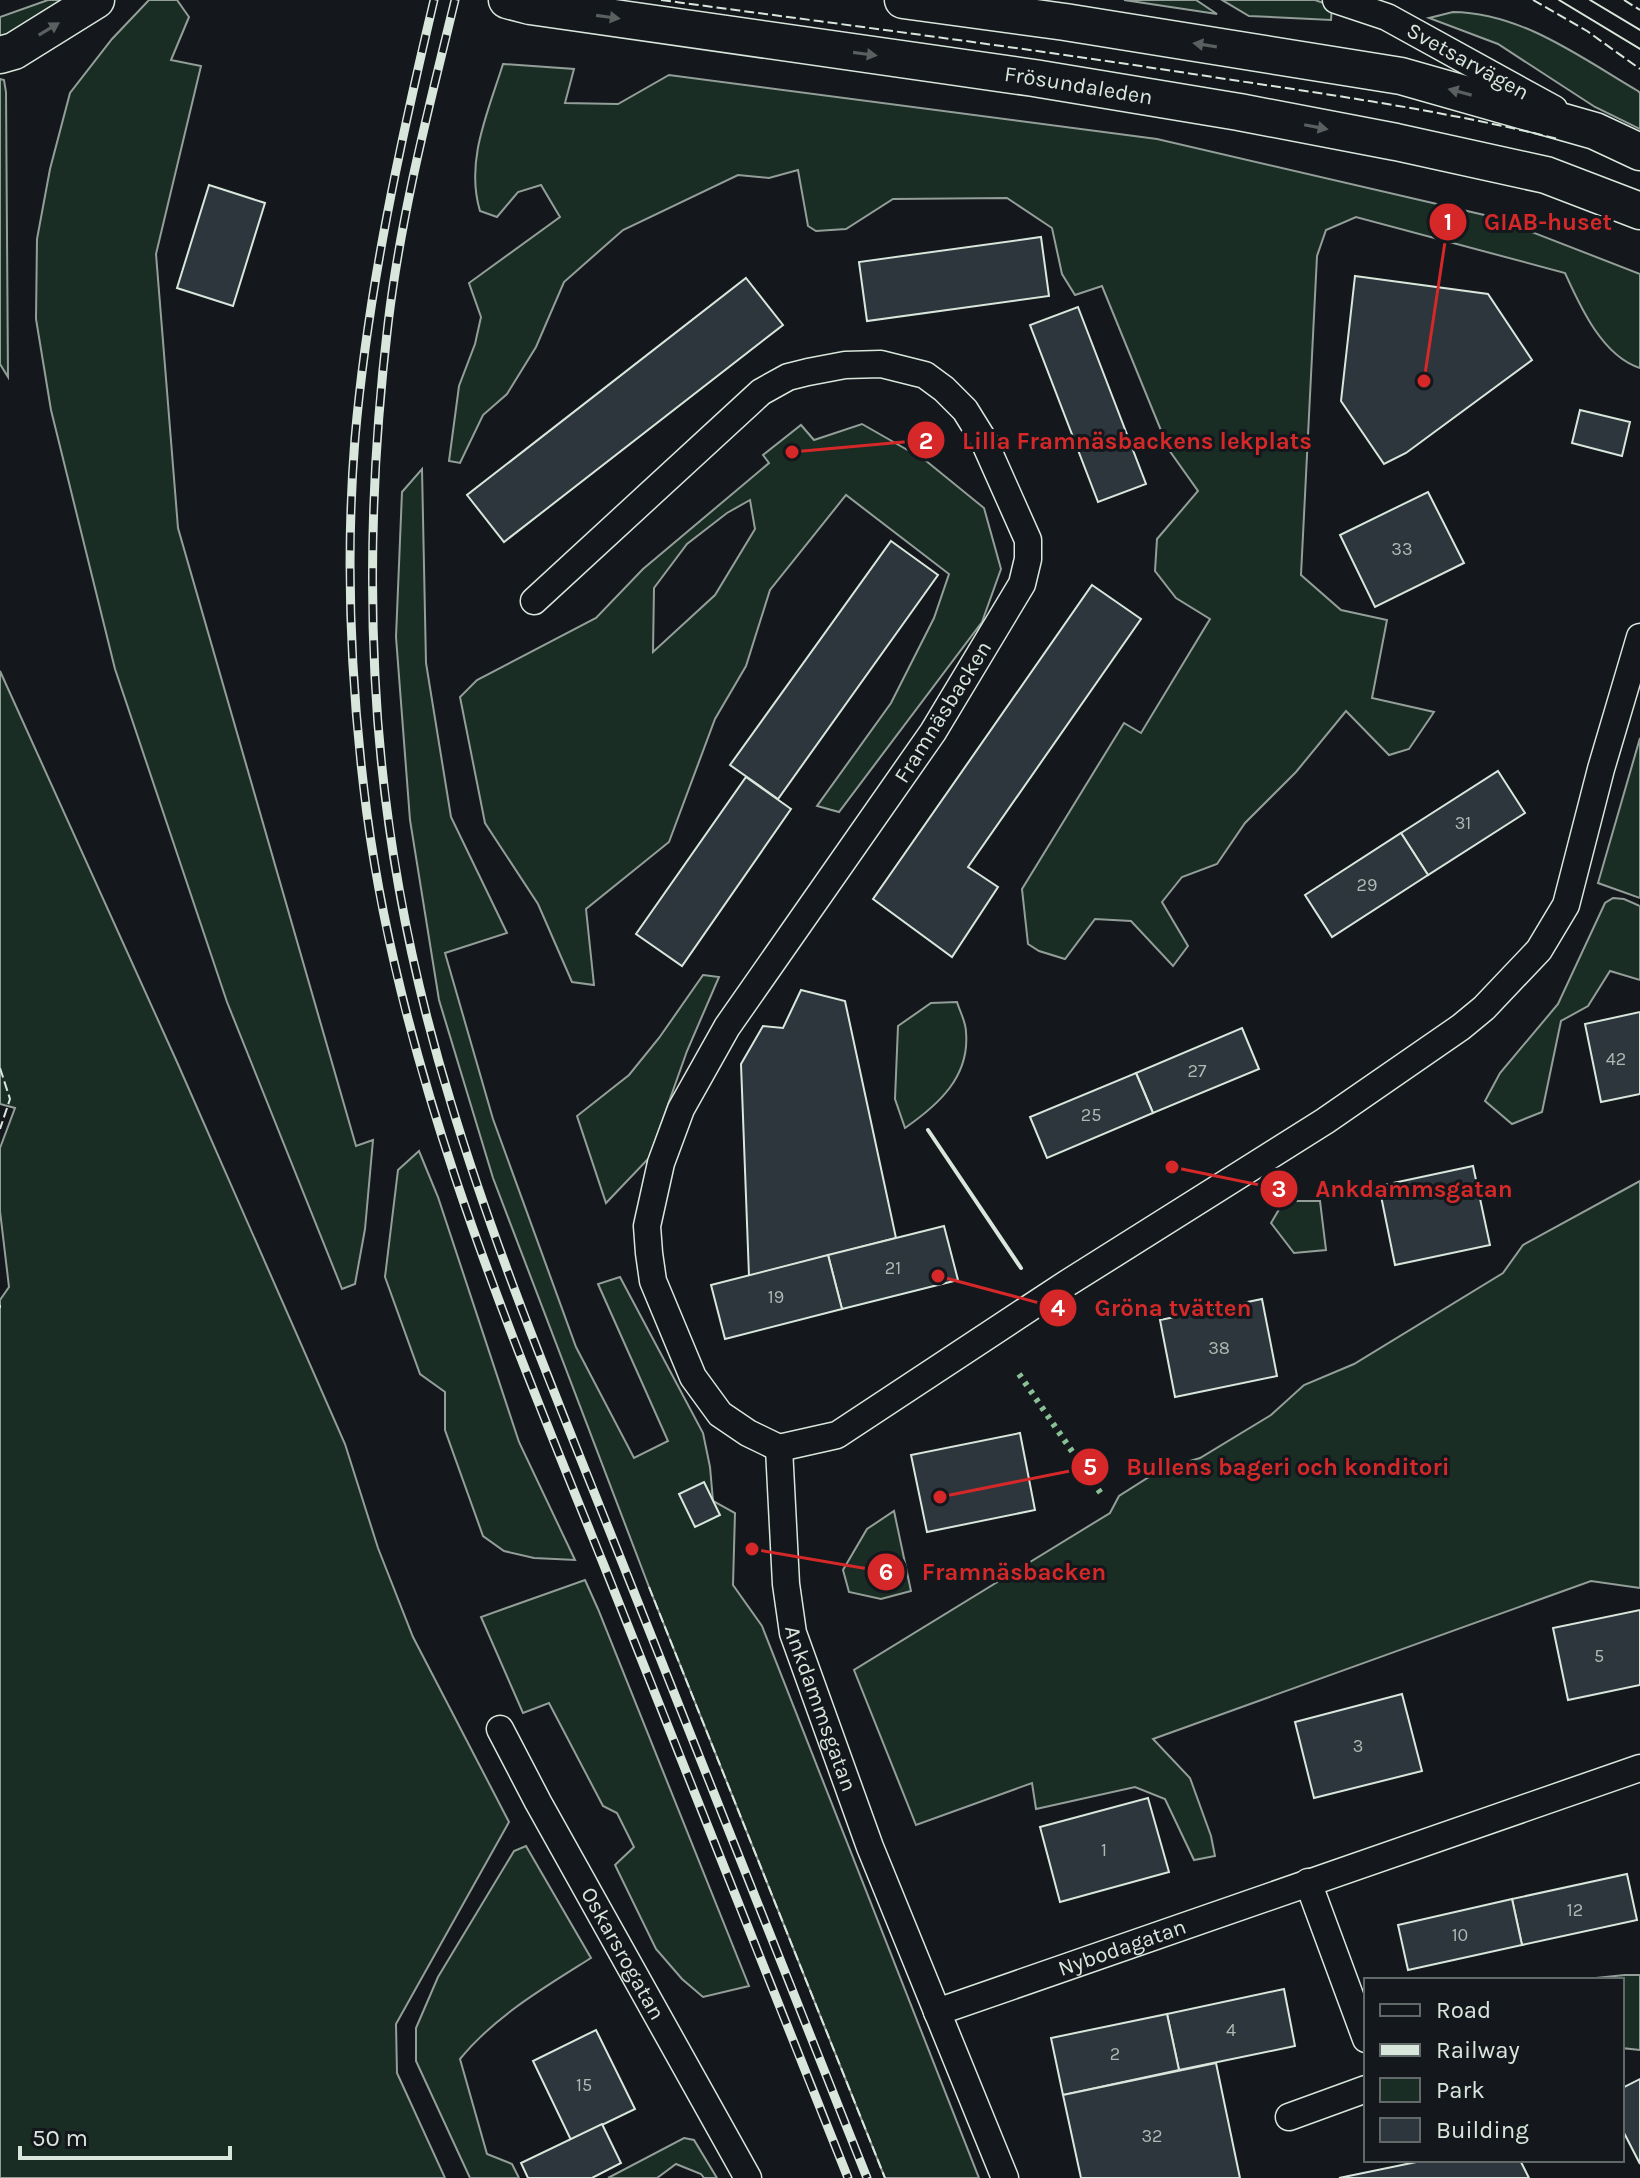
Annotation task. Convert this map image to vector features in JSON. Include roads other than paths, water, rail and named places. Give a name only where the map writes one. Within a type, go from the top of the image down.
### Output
[{"type":"main road","points":[[0,55],[14,51],[96,0]]},
{"type":"main road","points":[[903,0],[1065,22],[1401,76],[1595,131],[1640,152]]},
{"type":"main road","name":"Frösundaleden","points":[[519,3],[1020,76],[1239,112],[1546,175],[1640,211]]},
{"type":"street","name":"Svetsarvägen","points":[[1336,0],[1387,17],[1595,131]]},
{"type":"street","name":"Framnäsbacken","points":[[534,601],[761,392],[788,377],[845,365],[881,364],[907,369],[925,375],[944,389],[965,410],[983,439],[1028,540],[1028,559],[1022,584],[1014,598],[933,732],[727,1027],[681,1109],[661,1163],[647,1226],[653,1281],[693,1377],[720,1414],[748,1433],[779,1448]]},
{"type":"street","points":[[779,1448],[837,1435],[1066,1284],[1325,1121],[1484,1008],[1539,950],[1566,905],[1601,769],[1640,637]]},
{"type":"street","name":"Ankdammsgatan","points":[[779,1448],[786,1584],[793,1633],[870,1847],[1005,2178]]},
{"type":"street","name":"Oskarsrogatan","points":[[500,1729],[748,2178]]},
{"type":"street","name":"Nybodagatan","points":[[937,2012],[1640,1768]]},
{"type":"street","points":[[1308,1882],[1364,2034]]},
{"type":"street","points":[[1289,2117],[1364,2090]]},
{"type":"tram line","points":[[1559,0],[1640,49]]},
{"type":"tram line","points":[[1590,0],[1640,30]]},
{"type":"railway","points":[[434,0],[397,163],[377,272],[361,383],[352,485],[350,579],[357,721],[367,814],[383,911],[431,1102],[494,1288],[848,2178]]},
{"type":"railway","points":[[455,0],[400,242],[388,324],[376,456],[373,544],[375,677],[391,839],[410,946],[451,1103],[508,1273],[867,2178]]},
{"type":"place","name":"GIAB-huset","points":[[1424,381]]},
{"type":"place","name":"Lilla Framnäsbackens lekplats","points":[[792,452]]},
{"type":"place","name":"Ankdammsgatan","points":[[1172,1167]]},
{"type":"place","name":"Gröna tvätten","points":[[938,1276]]},
{"type":"place","name":"Bullens bageri och konditori","points":[[940,1497]]},
{"type":"place","name":"Framnäsbacken","points":[[752,1549]]}]
